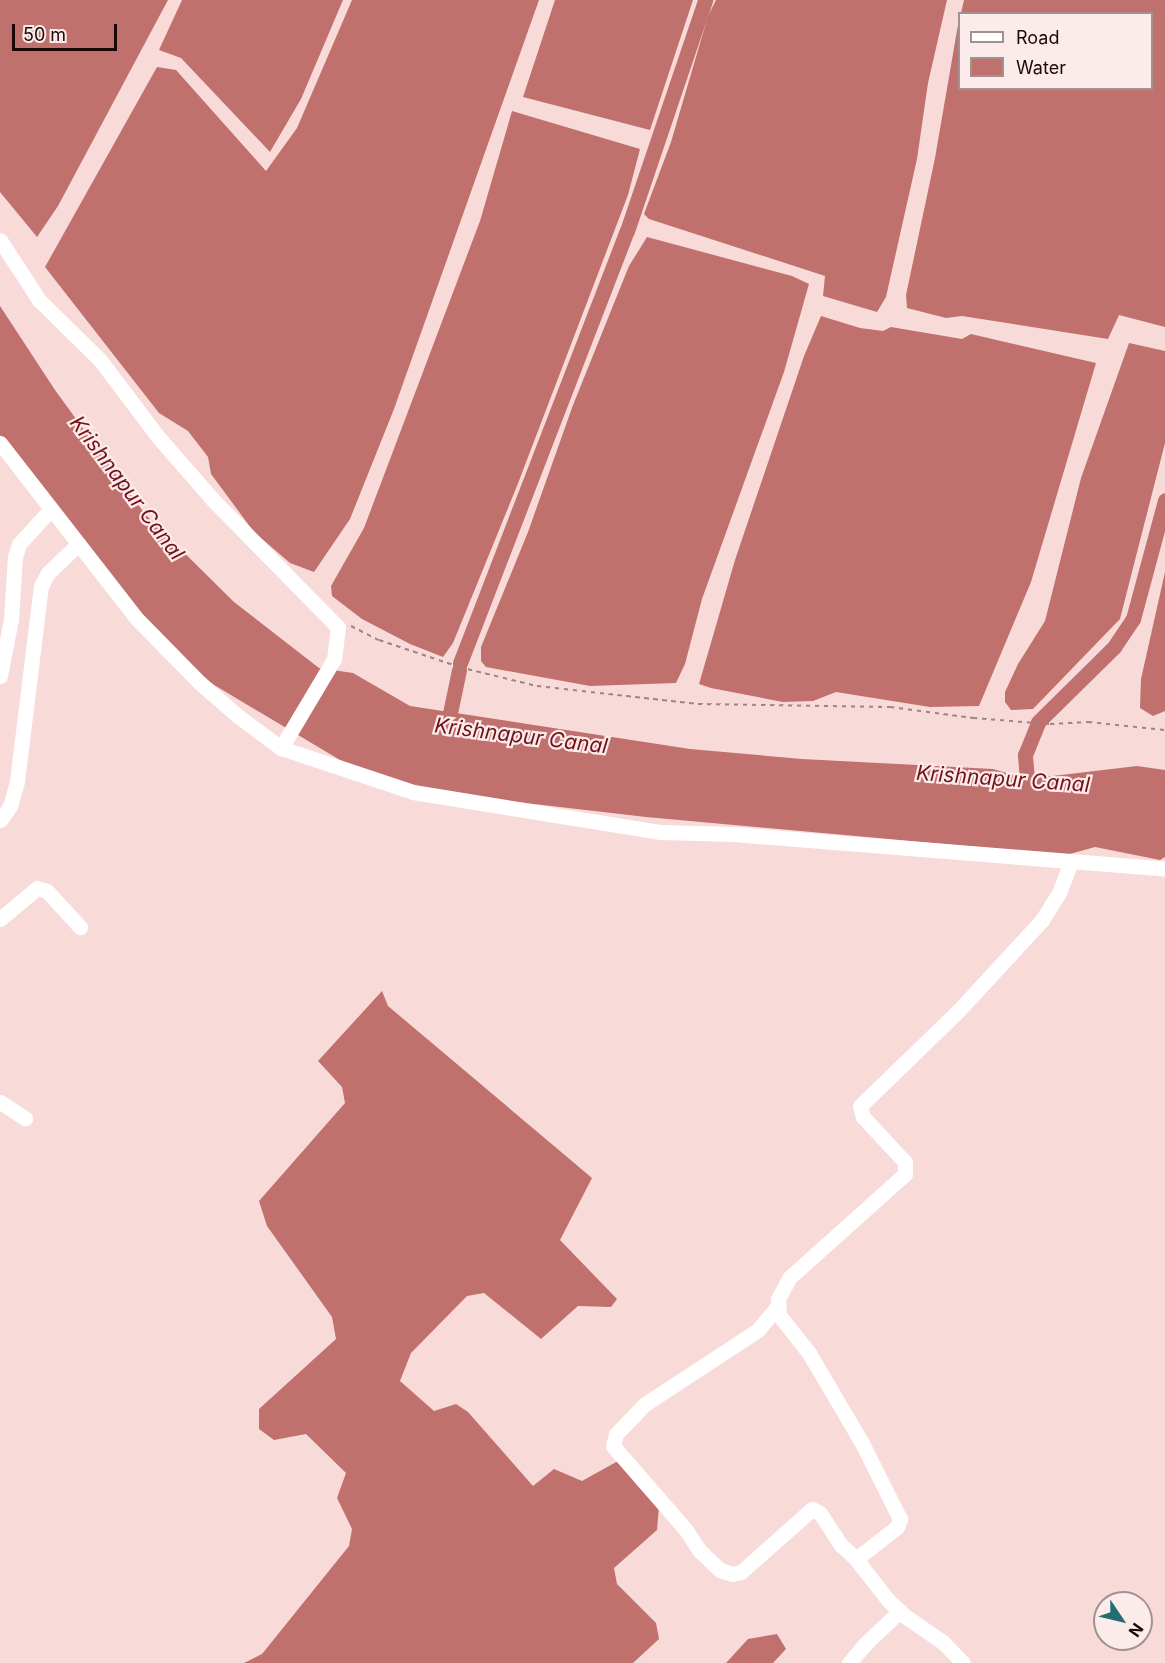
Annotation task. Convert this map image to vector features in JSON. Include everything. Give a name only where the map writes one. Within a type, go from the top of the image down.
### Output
[{"type":"street","points":[[0,240],[39,300],[100,360],[159,438],[205,492],[330,616],[338,627],[334,659],[281,748]]},
{"type":"street","points":[[0,442],[50,510],[138,620],[200,684],[238,717],[281,748],[413,792],[661,832],[734,834],[1165,868]]},
{"type":"street","points":[[0,676],[11,620],[15,557],[19,544],[50,510]]},
{"type":"street","points":[[0,820],[10,806],[17,781],[41,586],[48,573],[78,544]]},
{"type":"street","points":[[963,1663],[944,1643],[900,1611],[856,1559],[841,1545],[820,1513],[812,1509],[741,1572],[732,1574],[720,1570],[699,1550],[686,1530],[614,1446],[616,1434],[645,1404],[758,1330],[777,1307],[789,1278],[905,1174],[905,1162],[863,1117],[860,1106],[959,1011],[1042,920],[1059,893],[1071,861]]},
{"type":"street","points":[[0,919],[37,888],[47,891],[80,927]]},
{"type":"street","points":[[0,1102],[26,1118]]},
{"type":"street","points":[[777,1307],[784,1323],[809,1353],[862,1443],[900,1519],[897,1527],[856,1559]]},
{"type":"street","points":[[849,1663],[865,1644],[900,1611]]},
{"type":"path","points":[[330,616],[389,643],[459,667],[537,686],[698,704],[890,707],[973,718],[1050,724],[1088,722],[1165,730]]},
{"type":"water","points":[[0,0],[168,0],[58,206],[37,237],[0,192]]},
{"type":"water","points":[[182,0],[343,0],[301,99],[270,152],[181,58],[159,50]]},
{"type":"water","points":[[352,0],[539,0],[394,409],[350,519],[314,572],[290,563],[254,532],[211,474],[208,457],[188,431],[159,413],[45,267],[157,67],[176,70],[266,171],[297,128]]},
{"type":"water","points":[[555,0],[693,0],[650,130],[523,97]]},
{"type":"water","points":[[716,0],[947,0],[928,83],[917,159],[886,297],[877,312],[823,296],[825,276],[649,219],[644,214],[671,142],[708,16]]},
{"type":"water","points":[[964,0],[1165,0],[1165,327],[1119,315],[1108,339],[962,316],[946,318],[907,308],[906,295],[935,158],[958,25],[958,90],[1153,90],[1153,12],[961,12]]},
{"type":"water","points":[[512,111],[640,149],[628,195],[517,486],[453,643],[443,657],[410,644],[362,619],[332,596],[331,586],[364,528],[480,221]]},
{"type":"water","points":[[647,237],[792,276],[809,284],[784,372],[702,599],[685,664],[676,683],[590,686],[486,667],[481,661],[481,647],[528,532],[573,405],[629,266]]},
{"type":"water","name":"Krishnapur Canal","points":[[0,306],[55,390],[145,514],[234,602],[319,668],[353,673],[410,706],[690,749],[802,759],[993,769],[1027,779],[1137,766],[1165,770],[1165,857],[1160,860],[1095,847],[1066,855],[646,817],[413,790],[340,760],[189,670],[52,509],[0,435]]},
{"type":"water","points":[[821,316],[860,328],[883,331],[891,327],[962,339],[971,334],[1096,363],[1031,582],[979,706],[930,707],[836,692],[813,701],[783,702],[699,684],[735,560],[804,356]]},
{"type":"water","points":[[1129,343],[1165,351],[1165,443],[1120,619],[1033,709],[1011,710],[1005,702],[1005,692],[1018,664],[1045,621],[1081,478]]},
{"type":"water","points":[[1165,572],[1165,711],[1153,716],[1140,708],[1141,679]]},
{"type":"water","points":[[382,991],[388,1006],[592,1178],[560,1240],[617,1299],[611,1307],[578,1306],[541,1339],[484,1293],[467,1296],[411,1353],[400,1381],[434,1411],[456,1404],[468,1412],[533,1486],[554,1469],[582,1481],[618,1461],[659,1506],[657,1530],[614,1568],[617,1584],[656,1623],[659,1639],[633,1663],[244,1663],[262,1654],[349,1546],[352,1529],[337,1498],[346,1473],[306,1434],[274,1440],[259,1429],[259,1409],[336,1339],[332,1317],[267,1226],[259,1201],[345,1103],[342,1087],[318,1061]]},
{"type":"water","points":[[777,1634],[786,1649],[773,1663],[726,1663],[748,1639]]},
{"type":"waterway","points":[[460,663],[627,231],[705,0]]},
{"type":"waterway","name":"Krishnapur Canal","points":[[1027,779],[1025,755],[1038,722],[1114,647],[1133,619],[1165,500]]},
{"type":"waterway","name":"Krishnapur Canal","points":[[450,713],[459,670]]}]
